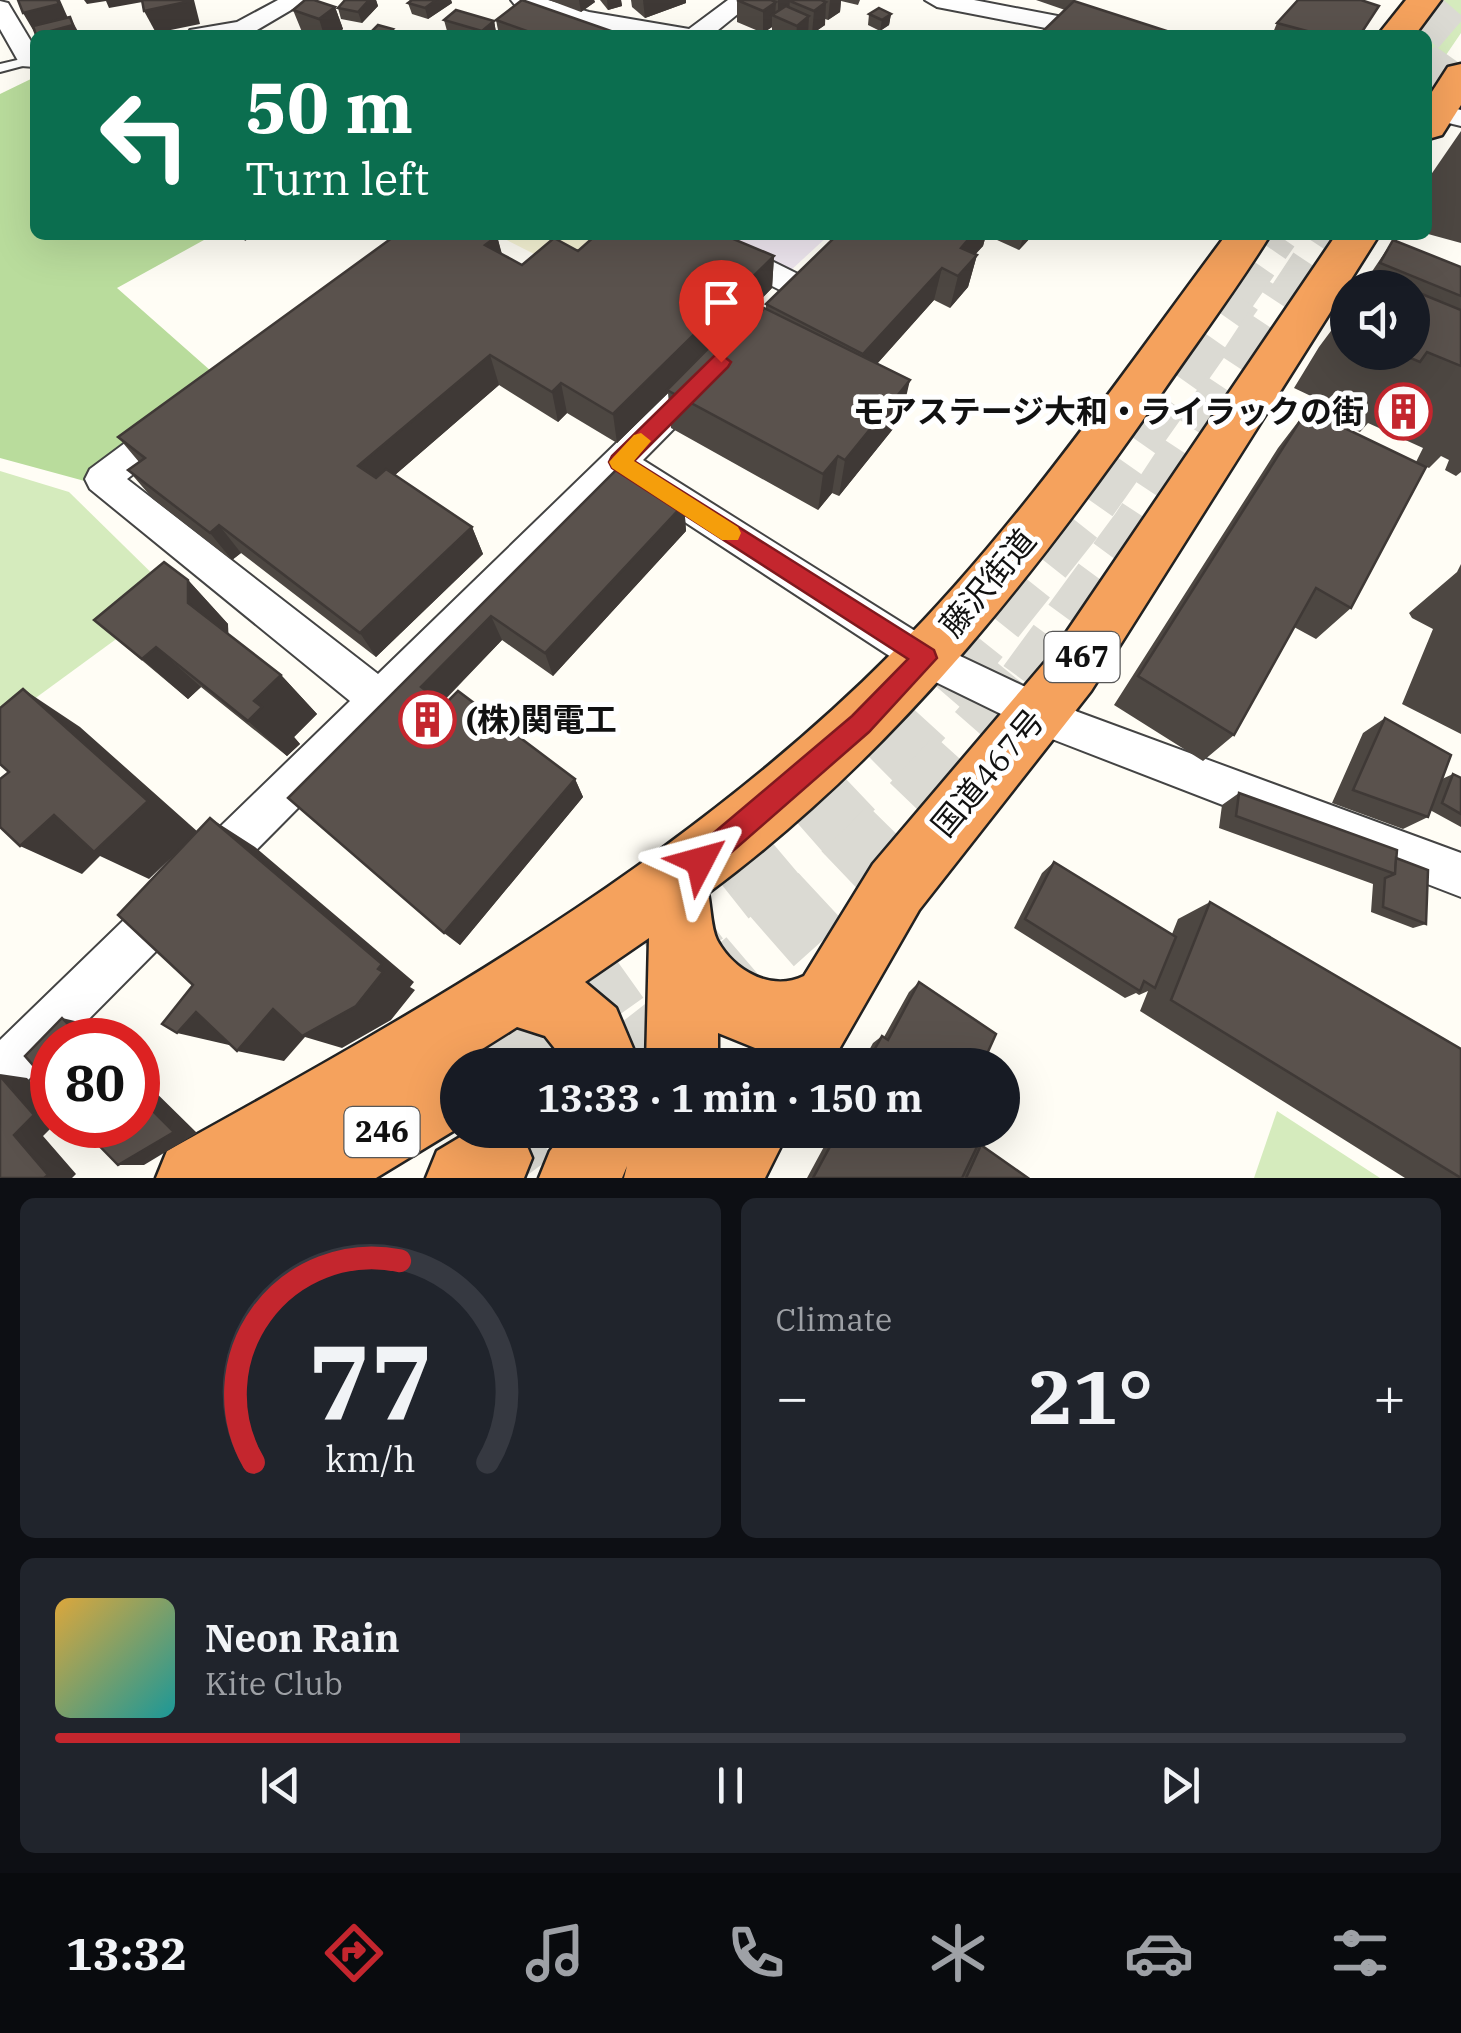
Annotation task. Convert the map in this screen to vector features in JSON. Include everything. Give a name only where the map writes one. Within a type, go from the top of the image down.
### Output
[{"type":"highway","points":[[1400,30],[1424,0]]},
{"type":"highway","points":[[1438,117],[1461,75]]},
{"type":"highway","name":"藤沢街道","points":[[194,1178],[508,992],[674,882],[779,798],[861,724],[925,658],[1036,526],[1245,240]]},
{"type":"highway","name":"国道467号","points":[[800,1048],[896,888],[952,813],[1039,713],[1133,583],[1355,240]]},
{"type":"highway","points":[[674,882],[685,954],[682,1048]]},
{"type":"highway","points":[[685,954],[708,984],[750,1013],[778,1018],[805,1015],[829,1000]]},
{"type":"highway","points":[[508,992],[544,996],[570,1010],[587,1027],[596,1048]]},
{"type":"highway","name":"246","points":[[306,1178],[440,1097]]},
{"type":"highway","points":[[576,1178],[590,1165],[597,1148]]},
{"type":"highway","points":[[662,1178],[668,1148]]},
{"type":"highway","points":[[723,1178],[741,1148]]},
{"type":"street","points":[[230,30],[243,28],[296,0]]},
{"type":"street","points":[[523,0],[586,19],[653,30]]},
{"type":"street","points":[[703,30],[743,0]]},
{"type":"street","points":[[937,0],[966,2],[1057,28],[1085,0]]},
{"type":"street","points":[[0,8],[30,57]]},
{"type":"street","points":[[704,240],[797,286]]},
{"type":"street","points":[[770,313],[823,260]]},
{"type":"street","points":[[0,1074],[729,354]]},
{"type":"street","points":[[195,409],[102,479],[380,700]]},
{"type":"street","points":[[620,462],[925,658],[1039,713],[1461,875]]},
{"type":"lane","points":[[0,68],[30,60]]},
{"type":"shaded area","points":[[507,240],[629,240],[583,279]]},
{"type":"shaded area","points":[[724,240],[824,240],[789,272]]},
{"type":"green space","points":[[1432,0],[1461,0],[1461,33],[1432,76],[1432,30],[1408,30]]},
{"type":"green space","points":[[30,79],[30,240],[204,240],[117,288],[220,379],[92,483],[0,458],[0,94]]},
{"type":"green space","points":[[0,471],[69,492],[175,596],[0,724]]},
{"type":"green space","points":[[1277,1111],[1380,1178],[1254,1178]]},
{"type":"building","points":[[18,0],[57,0],[59,4],[23,13]]},
{"type":"building","points":[[142,0],[190,0],[190,1],[144,11]]},
{"type":"building","points":[[305,0],[335,7],[319,19],[293,10]]},
{"type":"building","points":[[345,0],[369,0],[358,12],[338,8]]},
{"type":"building","points":[[436,0],[425,8],[408,3]]},
{"type":"building","points":[[522,0],[608,30],[524,30],[496,20]]},
{"type":"building","points":[[737,0],[771,0],[776,2],[763,11]]},
{"type":"building","points":[[791,0],[821,0],[826,2],[814,11]]},
{"type":"building","points":[[1298,0],[1361,0],[1379,6],[1363,30],[1303,30],[1277,23]]},
{"type":"building","points":[[1074,1],[1164,30],[1044,30]]},
{"type":"building","points":[[786,6],[809,16],[797,26],[772,15]]},
{"type":"building","points":[[879,8],[891,14],[882,20],[869,14]]},
{"type":"building","points":[[456,10],[494,21],[479,30],[444,20]]},
{"type":"building","points":[[70,17],[73,25],[54,30],[34,30],[33,26]]},
{"type":"building","points":[[389,240],[492,240],[485,245],[522,265],[552,240],[578,251],[590,240],[736,240],[774,256],[613,414],[561,383],[552,392],[490,355],[358,466],[376,478],[386,469],[472,527],[360,633],[219,525],[210,533],[128,470],[145,458],[118,437]]},
{"type":"building","points":[[832,240],[968,240],[961,248],[977,255],[958,276],[942,268],[863,354],[766,304]]},
{"type":"building","points":[[1393,240],[1461,267],[1461,296],[1430,283],[1430,270],[1397,270],[1380,263]]},
{"type":"building","points":[[1430,297],[1461,310],[1461,366],[1430,353]]},
{"type":"building","points":[[750,306],[761,312],[764,308],[910,380],[845,460],[838,456],[823,474],[667,390]]},
{"type":"building","points":[[1307,410],[1426,467],[1351,608],[1316,588],[1234,735],[1138,676]]},
{"type":"building","name":"(株)関電工","points":[[620,466],[684,504],[545,653],[491,616],[421,687],[444,705],[458,691],[575,779],[444,933],[288,798]]},
{"type":"building","points":[[164,562],[188,580],[188,603],[281,675],[254,701],[262,707],[248,721],[156,647],[142,659],[94,620]]},
{"type":"building","points":[[23,689],[148,801],[94,852],[54,815],[20,846],[0,827],[0,779],[9,772],[0,764],[0,708]]},
{"type":"building","points":[[1385,718],[1451,755],[1428,817],[1353,790]]},
{"type":"building","points":[[1453,774],[1461,778],[1461,814],[1442,803]]},
{"type":"building","points":[[1239,793],[1397,850],[1395,874],[1236,816]]},
{"type":"building","points":[[210,818],[382,964],[378,969],[383,972],[356,1006],[302,1036],[273,1009],[237,1051],[196,1012],[177,1033],[162,1024],[193,985],[118,915]]},
{"type":"building","points":[[1396,858],[1428,870],[1426,924],[1383,907],[1385,878],[1395,874]]},
{"type":"building","points":[[1054,862],[1176,937],[1155,988],[1144,981],[1140,991],[1025,919]]},
{"type":"building","points":[[1210,902],[1461,1049],[1461,1178],[1171,1000]]},
{"type":"building","points":[[919,982],[996,1034],[990,1048],[875,1048],[882,1036],[888,1040]]},
{"type":"building","points":[[0,1076],[30,1110],[30,1119],[14,1135],[48,1175],[0,1178]]},
{"type":"building","points":[[160,1118],[174,1132],[160,1140]]},
{"type":"building","points":[[101,1148],[147,1148],[118,1165]]},
{"type":"building","points":[[829,1148],[976,1148],[962,1178],[813,1178]]},
{"type":"building","points":[[980,1148],[985,1148],[1028,1178],[966,1178]]},
{"type":"tunnel","points":[[1427,30],[1453,0]]},
{"type":"tunnel","points":[[1432,84],[1461,43]]},
{"type":"tunnel","points":[[1235,297],[1275,240]]},
{"type":"tunnel","points":[[1288,297],[1326,240]]},
{"type":"tunnel","points":[[951,681],[1078,521],[1237,295]]},
{"type":"tunnel","points":[[1024,681],[1137,527],[1290,295]]},
{"type":"tunnel","points":[[514,1048],[675,934],[793,839],[849,789],[953,679]]},
{"type":"tunnel","points":[[642,1048],[835,884],[934,785],[1026,679]]},
{"type":"tunnel","points":[[495,1158],[509,1148]]},
{"type":"slow traffic","points":[[641,441],[620,462],[730,533]]},
{"type":"place","name":"モアステージ大和・ライラックの街","points":[[1403,412]]},
{"type":"place","name":"(株)関電工","points":[[427,720]]},
{"type":"route","points":[[700,861],[779,798],[861,724],[925,658],[620,462],[721,362]]}]
